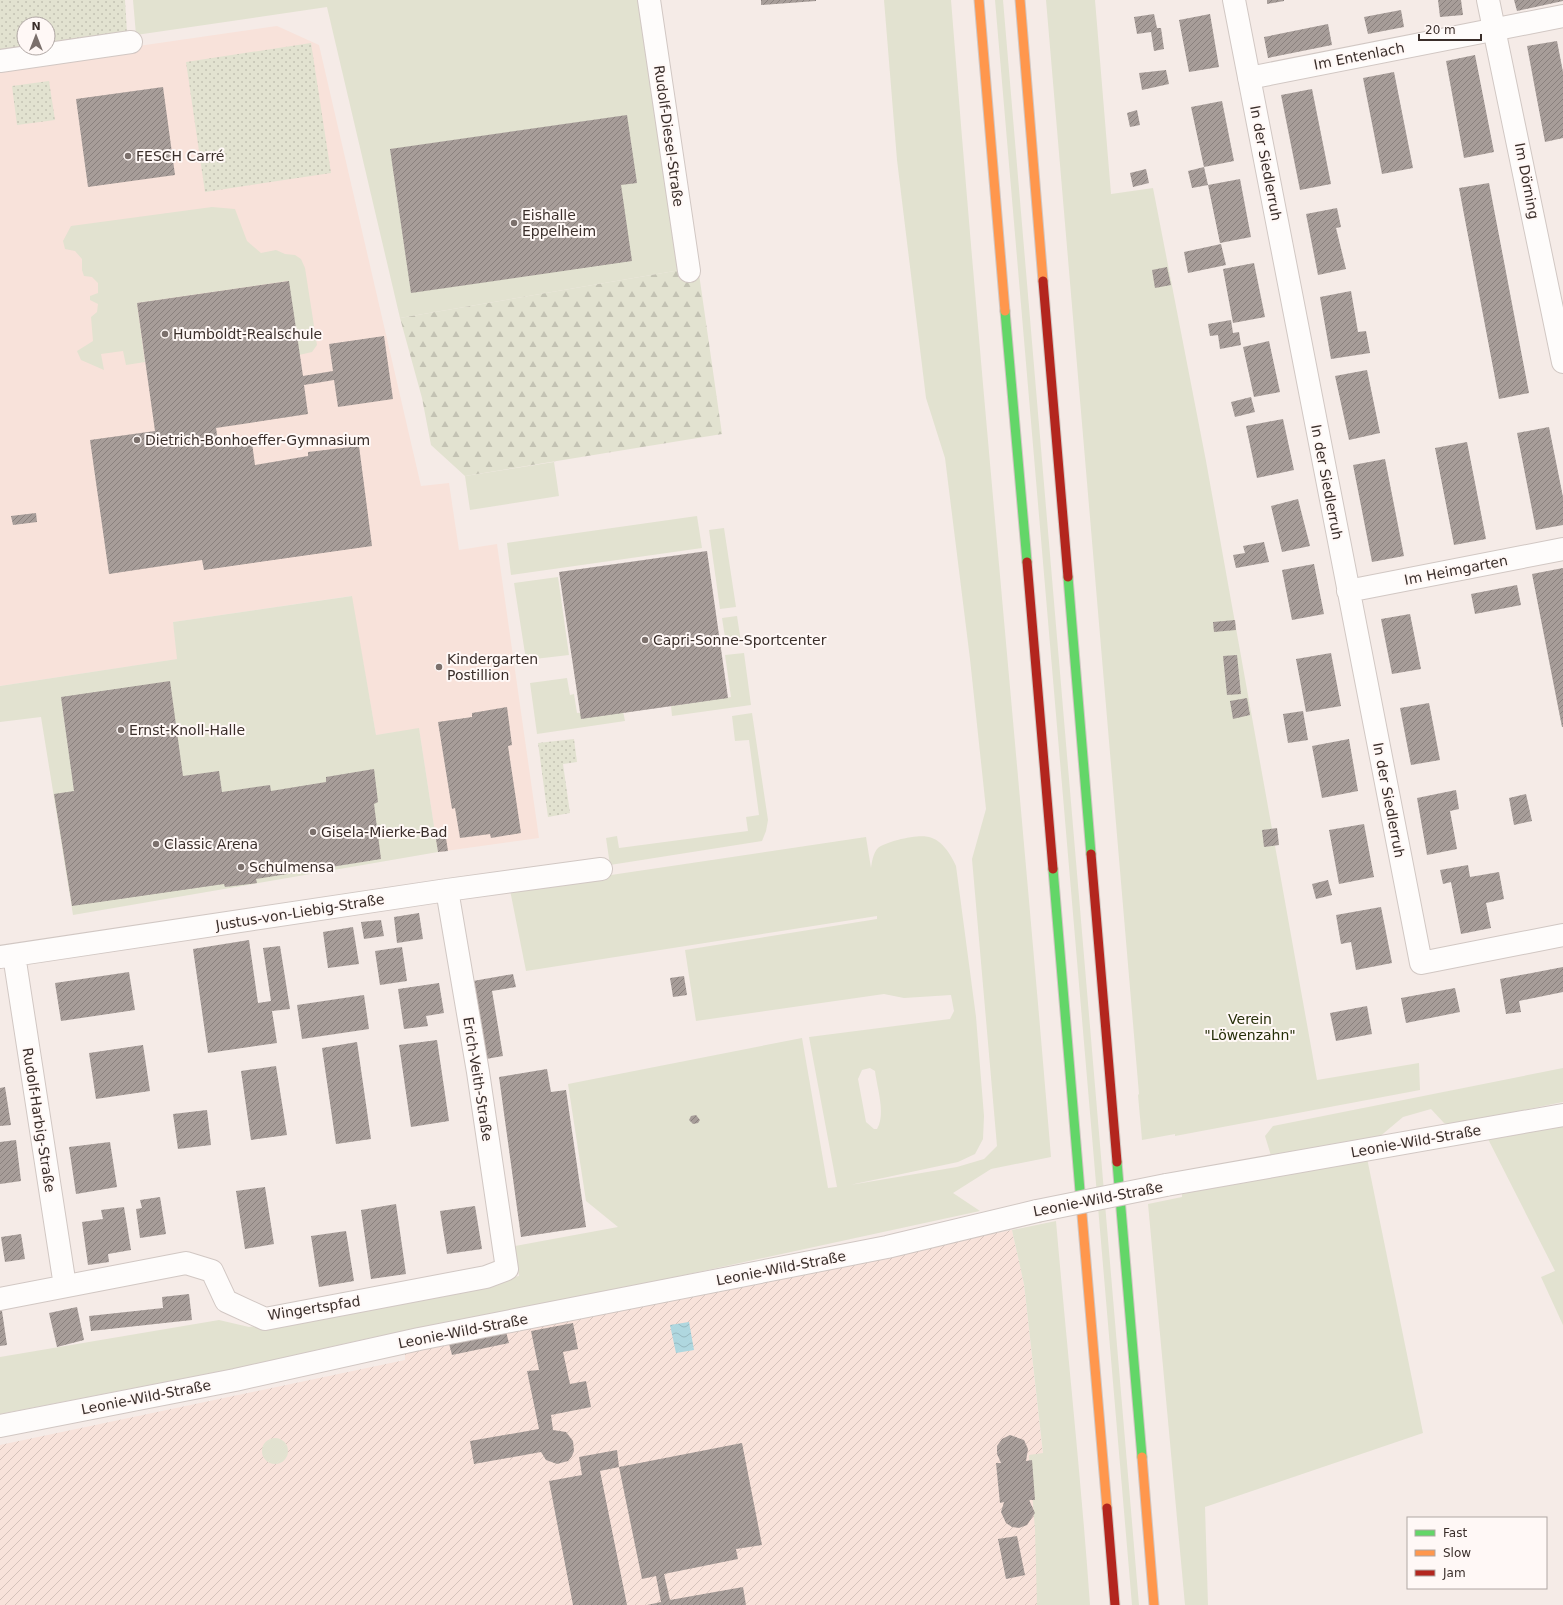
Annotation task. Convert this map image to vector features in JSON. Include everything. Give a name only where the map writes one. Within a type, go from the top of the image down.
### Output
[{"type":"highway","points":[[979,0],[1115,1605]]},
{"type":"highway","points":[[1020,0],[1154,1605]]},
{"type":"street","name":"In der Siedlerruh","points":[[1234,0],[1421,963],[1563,936]]},
{"type":"street","name":"Im Dörning","points":[[1488,0],[1496,29],[1563,362]]},
{"type":"street","name":"Rudolf-Diesel-Straße","points":[[650,7],[688,272]]},
{"type":"street","name":"Im Entenlach","points":[[1249,78],[1563,16]]},
{"type":"street","points":[[0,61],[131,42]]},
{"type":"street","name":"Im Heimgarten","points":[[1348,591],[1563,550]]},
{"type":"street","name":"Justus-von-Liebig-Straße","points":[[7,956],[447,890],[601,869]]},
{"type":"street","name":"Erich-Veith-Straße","points":[[447,890],[478,1072],[507,1269]]},
{"type":"street","name":"Rudolf-Harbig-Straße","points":[[7,956],[65,1286]]},
{"type":"street","name":"Leonie-Wild-Straße","points":[[0,1426],[227,1382],[419,1339],[880,1248],[1037,1211],[1166,1185],[1563,1115]]},
{"type":"street","name":"Wingertspfad","points":[[0,1299],[186,1263],[212,1271],[226,1301],[265,1319],[486,1277],[507,1269]]},
{"type":"shaded area","points":[[277,26],[319,45],[421,486],[449,483],[459,550],[497,544],[539,838],[438,852],[419,729],[376,735],[351,596],[173,622],[178,659],[0,686],[0,66]]},
{"type":"shaded area","points":[[1012,1230],[1024,1284],[1058,1605],[0,1605],[0,1445],[405,1360],[405,1349]]},
{"type":"green space","points":[[0,0],[125,0],[127,33],[56,43],[56,16],[16,16],[16,48],[0,50]]},
{"type":"green space","points":[[133,0],[648,0],[698,267],[400,318],[327,7],[136,35]]},
{"type":"green space","points":[[884,0],[951,0],[1051,1157],[991,1169],[953,1193],[980,1211],[643,1284],[365,1339],[242,1367],[0,1414],[0,1357],[219,1320],[249,1327],[519,1276],[515,1246],[618,1227],[586,1201],[568,1084],[802,1038],[828,1188],[837,1187],[809,1037],[950,1019],[954,1011],[951,995],[904,998],[884,994],[696,1021],[685,950],[877,919],[877,916],[526,971],[510,890],[866,837],[871,868],[875,852],[882,845],[918,836],[929,837],[938,841],[946,848],[956,866],[976,1017],[984,1116],[983,1139],[975,1154],[958,1162],[850,1185],[957,1167],[984,1159],[997,1146],[972,859],[986,809],[970,659],[945,458],[926,398],[897,160]],"holes":[[[870,1068],[875,1071],[881,1109],[880,1123],[877,1129],[874,1129],[866,1122],[858,1079],[862,1070]]]},
{"type":"green space","points":[[995,0],[1003,0],[1139,1605],[1132,1605]]},
{"type":"green space","name":"Verein \"Löwenzahn\"","points":[[1046,0],[1095,0],[1111,194],[1153,188],[1206,461],[1317,1080],[1419,1063],[1420,1090],[1175,1136],[1175,1134],[1142,1140]]},
{"type":"green space","points":[[311,43],[331,173],[205,192],[186,62]]},
{"type":"green space","points":[[49,81],[55,120],[17,125],[12,86]]},
{"type":"green space","points":[[212,207],[235,209],[247,241],[261,253],[276,250],[285,254],[295,255],[301,259],[305,268],[317,345],[312,352],[299,355],[288,281],[137,303],[145,362],[126,365],[123,351],[101,354],[104,370],[81,360],[77,351],[93,341],[91,317],[97,312],[98,304],[90,300],[90,296],[98,293],[98,283],[92,277],[84,276],[82,270],[82,259],[75,251],[65,249],[63,241],[71,226]]},
{"type":"green space","points":[[698,267],[722,434],[465,476],[431,445],[422,398],[400,318]]},
{"type":"green space","points":[[554,462],[559,496],[470,510],[465,476]]},
{"type":"green space","points":[[697,516],[702,548],[511,575],[507,543]]},
{"type":"green space","points":[[724,528],[736,607],[720,609],[709,530]]},
{"type":"green space","points":[[558,577],[569,655],[526,660],[514,583]]},
{"type":"green space","points":[[352,596],[376,735],[419,728],[438,852],[73,915],[41,717],[0,722],[0,686],[177,659],[173,622]]},
{"type":"green space","points":[[737,616],[741,642],[726,644],[722,618]]},
{"type":"green space","points":[[744,653],[751,705],[672,716],[671,706],[731,697],[725,655]]},
{"type":"green space","points":[[567,678],[570,695],[574,694],[577,713],[594,711],[623,711],[625,721],[537,734],[530,683]]},
{"type":"green space","points":[[752,713],[768,820],[762,841],[610,865],[606,838],[617,836],[619,848],[748,831],[746,817],[759,815],[749,740],[735,741],[732,716]]},
{"type":"green space","points":[[574,739],[577,762],[563,764],[570,813],[548,817],[538,743]]},
{"type":"green space","points":[[1563,1068],[1563,1102],[1450,1125],[1444,1123],[1431,1109],[1403,1117],[1378,1138],[1272,1159],[1265,1136],[1273,1126]]},
{"type":"green space","points":[[1563,1124],[1563,1325],[1541,1277],[1555,1271],[1488,1139]]},
{"type":"green space","points":[[1367,1158],[1423,1433],[1205,1507],[1208,1605],[1185,1605],[1148,1204],[1182,1197],[1182,1194]]},
{"type":"green space","points":[[1056,1221],[1090,1605],[1037,1605],[1035,1529],[1029,1455],[1043,1453],[1024,1284],[1012,1230]]},
{"type":"green space","points":[[275,1438],[284,1442],[288,1451],[284,1460],[275,1464],[266,1460],[262,1451],[266,1442]]},
{"type":"water","points":[[689,1322],[694,1350],[676,1353],[670,1325]]},
{"type":"building","points":[[761,0],[816,0],[816,1],[761,5]]},
{"type":"building","points":[[1267,0],[1284,0],[1284,1],[1267,4]]},
{"type":"building","points":[[1438,0],[1461,0],[1463,15],[1440,17]]},
{"type":"building","points":[[1514,0],[1563,0],[1563,1],[1517,11]]},
{"type":"building","points":[[1401,10],[1404,27],[1368,34],[1364,17]]},
{"type":"building","points":[[1154,14],[1157,28],[1161,28],[1164,49],[1154,51],[1151,32],[1137,34],[1134,17]]},
{"type":"building","points":[[1210,14],[1219,67],[1189,72],[1179,20]]},
{"type":"building","points":[[1328,24],[1332,45],[1268,58],[1264,37]]},
{"type":"building","points":[[1557,41],[1563,72],[1563,138],[1545,142],[1527,46]]},
{"type":"building","points":[[1475,55],[1494,152],[1464,158],[1446,61]]},
{"type":"building","points":[[1166,70],[1169,84],[1142,90],[1139,73]]},
{"type":"building","points":[[1394,72],[1413,168],[1382,174],[1363,78]]},
{"type":"building","name":"FESCH Carré","points":[[163,87],[175,175],[88,187],[76,99]]},
{"type":"building","points":[[1312,89],[1331,184],[1300,190],[1281,95]]},
{"type":"building","points":[[1222,101],[1234,161],[1204,167],[1191,107]]},
{"type":"building","points":[[1137,110],[1140,125],[1130,127],[1127,113]]},
{"type":"building","name":"Eishalle Eppelheim","points":[[627,115],[637,183],[621,185],[632,261],[411,293],[390,149]]},
{"type":"building","points":[[1204,167],[1208,185],[1192,188],[1188,171]]},
{"type":"building","points":[[1146,169],[1149,183],[1133,187],[1130,173]]},
{"type":"building","points":[[1240,179],[1251,237],[1220,243],[1208,185]]},
{"type":"building","points":[[1489,183],[1529,393],[1499,399],[1459,188]]},
{"type":"building","points":[[1337,208],[1341,227],[1336,228],[1346,269],[1318,275],[1306,214]]},
{"type":"building","points":[[1221,244],[1226,265],[1188,273],[1184,252]]},
{"type":"building","points":[[1254,263],[1265,317],[1233,323],[1223,269]]},
{"type":"building","points":[[1167,267],[1171,285],[1155,288],[1152,270]]},
{"type":"building","points":[[289,281],[303,376],[333,371],[329,344],[384,336],[393,399],[338,407],[334,380],[304,385],[308,414],[216,428],[219,447],[252,443],[255,465],[308,456],[308,452],[359,446],[372,546],[204,570],[202,560],[109,574],[90,440],[155,431],[137,303]]},
{"type":"building","points":[[1351,291],[1358,332],[1366,331],[1370,353],[1331,359],[1320,297]]},
{"type":"building","points":[[1231,320],[1233,333],[1239,332],[1241,345],[1220,349],[1218,335],[1210,336],[1208,324]]},
{"type":"building","points":[[1269,341],[1280,392],[1254,397],[1243,347]]},
{"type":"building","points":[[1367,370],[1380,433],[1349,440],[1335,376]]},
{"type":"building","points":[[1251,397],[1255,412],[1235,417],[1231,402]]},
{"type":"building","points":[[1283,419],[1294,470],[1257,478],[1246,426]]},
{"type":"building","points":[[1549,427],[1563,497],[1563,525],[1536,530],[1517,433]]},
{"type":"building","points":[[1467,442],[1486,539],[1454,545],[1435,448]]},
{"type":"building","points":[[1385,459],[1404,556],[1372,562],[1353,465]]},
{"type":"building","points":[[1298,499],[1310,546],[1282,552],[1271,506]]},
{"type":"building","points":[[36,513],[37,522],[13,525],[11,516]]},
{"type":"building","points":[[1264,542],[1269,562],[1236,568],[1233,555],[1245,553],[1243,546]]},
{"type":"building","name":"Capri-Sonne-Sportcenter","points":[[707,551],[728,698],[581,719],[559,572]]},
{"type":"building","points":[[1314,564],[1324,614],[1292,620],[1282,570]]},
{"type":"building","points":[[1563,568],[1563,727],[1562,727],[1532,574]]},
{"type":"building","points":[[1517,585],[1521,605],[1475,614],[1471,594]]},
{"type":"building","points":[[1410,614],[1421,669],[1392,674],[1381,619]]},
{"type":"building","points":[[1235,620],[1236,630],[1214,632],[1213,622]]},
{"type":"building","points":[[1331,653],[1341,706],[1306,712],[1296,659]]},
{"type":"building","points":[[1237,655],[1241,694],[1227,695],[1223,656]]},
{"type":"building","points":[[170,681],[183,776],[219,771],[222,792],[270,785],[271,791],[326,782],[326,777],[374,769],[378,802],[374,804],[381,859],[256,879],[257,883],[225,887],[224,884],[72,906],[54,794],[74,791],[61,697]]},
{"type":"building","points":[[1247,698],[1250,715],[1233,719],[1230,701]]},
{"type":"building","points":[[1429,703],[1440,760],[1411,765],[1400,708]]},
{"type":"building","points":[[507,707],[512,745],[508,746],[521,833],[491,838],[490,834],[460,838],[455,808],[452,809],[438,722],[472,717],[472,713]]},
{"type":"building","points":[[1303,711],[1308,740],[1288,743],[1283,714]]},
{"type":"building","points":[[1349,739],[1358,791],[1322,798],[1312,746]]},
{"type":"building","points":[[1456,790],[1459,809],[1450,811],[1457,849],[1427,855],[1417,798]]},
{"type":"building","points":[[1526,794],[1532,821],[1514,825],[1509,798]]},
{"type":"building","points":[[1364,824],[1374,877],[1339,884],[1329,830]]},
{"type":"building","points":[[1277,828],[1279,845],[1264,847],[1262,830]]},
{"type":"building","points":[[445,832],[448,851],[438,852],[435,833]]},
{"type":"building","points":[[1468,865],[1470,877],[1499,872],[1504,899],[1486,903],[1491,928],[1461,934],[1451,882],[1443,884],[1440,870]]},
{"type":"building","points":[[1328,880],[1332,895],[1316,899],[1312,884]]},
{"type":"building","points":[[1381,907],[1392,963],[1356,970],[1351,942],[1341,944],[1336,915]]},
{"type":"building","points":[[419,913],[423,939],[397,943],[394,917]]},
{"type":"building","points":[[381,920],[384,936],[364,939],[361,922]]},
{"type":"building","points":[[353,927],[359,964],[328,968],[323,932]]},
{"type":"building","points":[[249,940],[258,1003],[271,1001],[263,948],[280,946],[290,1009],[272,1011],[277,1043],[208,1053],[193,949]]},
{"type":"building","points":[[402,947],[407,981],[380,985],[375,951]]},
{"type":"building","points":[[1563,967],[1563,992],[1519,1001],[1521,1012],[1506,1014],[1500,979]]},
{"type":"building","points":[[129,972],[135,1010],[61,1021],[55,983]]},
{"type":"building","points":[[513,974],[516,987],[492,991],[503,1056],[486,1059],[473,981]]},
{"type":"building","points":[[684,976],[687,995],[673,997],[670,978]]},
{"type":"building","points":[[439,983],[444,1013],[426,1016],[428,1026],[404,1029],[398,989]]},
{"type":"building","points":[[1455,988],[1460,1012],[1406,1023],[1401,998]]},
{"type":"building","points":[[364,995],[369,1029],[302,1039],[297,1005]]},
{"type":"building","points":[[1367,1006],[1372,1034],[1336,1041],[1330,1013]]},
{"type":"building","points":[[437,1040],[449,1121],[411,1127],[399,1045]]},
{"type":"building","points":[[357,1042],[371,1139],[336,1144],[322,1048]]},
{"type":"building","points":[[143,1045],[150,1091],[96,1099],[89,1053]]},
{"type":"building","points":[[276,1066],[287,1135],[251,1140],[241,1071]]},
{"type":"building","points":[[547,1069],[551,1092],[566,1090],[586,1227],[521,1237],[499,1077]]},
{"type":"building","points":[[5,1087],[11,1125],[0,1126],[0,1088]]},
{"type":"building","points":[[207,1110],[211,1145],[178,1149],[173,1114]]},
{"type":"building","points":[[696,1115],[700,1120],[698,1123],[693,1124],[689,1120],[691,1116]]},
{"type":"building","points":[[16,1140],[21,1181],[0,1184],[0,1142]]},
{"type":"building","points":[[110,1142],[117,1187],[76,1194],[69,1147]]},
{"type":"building","points":[[265,1187],[274,1244],[245,1249],[236,1191]]},
{"type":"building","points":[[160,1197],[166,1234],[140,1238],[136,1209],[142,1208],[140,1200]]},
{"type":"building","points":[[396,1204],[406,1274],[371,1279],[361,1210]]},
{"type":"building","points":[[475,1206],[482,1249],[447,1254],[440,1211]]},
{"type":"building","points":[[124,1207],[131,1250],[108,1254],[109,1262],[88,1265],[82,1222],[103,1219],[101,1210]]},
{"type":"building","points":[[346,1231],[354,1281],[319,1287],[311,1236]]},
{"type":"building","points":[[21,1234],[25,1259],[5,1262],[1,1237]]},
{"type":"building","points":[[189,1294],[192,1320],[91,1331],[89,1316],[163,1308],[162,1297]]},
{"type":"building","points":[[77,1307],[84,1340],[57,1347],[49,1313]]},
{"type":"building","points":[[0,1311],[2,1311],[7,1345],[0,1346]]},
{"type":"building","points":[[573,1323],[578,1349],[563,1352],[570,1384],[586,1381],[591,1407],[551,1415],[553,1430],[566,1432],[573,1441],[574,1451],[572,1456],[568,1461],[557,1464],[546,1460],[541,1452],[474,1464],[470,1441],[539,1429],[527,1371],[539,1370],[531,1331]]},
{"type":"building","points":[[505,1328],[509,1343],[452,1355],[448,1340]]},
{"type":"building","points":[[1010,1435],[1024,1440],[1028,1449],[1026,1461],[1032,1460],[1035,1500],[1029,1500],[1035,1513],[1027,1525],[1019,1528],[1012,1527],[1006,1523],[1001,1512],[1004,1502],[1000,1503],[996,1463],[1001,1463],[997,1454],[997,1446],[1002,1439]]},
{"type":"building","points":[[742,1443],[762,1545],[736,1549],[738,1559],[664,1574],[670,1600],[743,1587],[746,1605],[647,1605],[661,1602],[656,1576],[642,1579],[619,1467]]},
{"type":"building","points":[[617,1450],[619,1467],[600,1471],[627,1605],[573,1605],[549,1481],[582,1475],[579,1457]]},
{"type":"building","points":[[1017,1536],[1025,1575],[1006,1579],[998,1539]]},
{"type":"traffic: fast","points":[[1005,311],[1027,562]]},
{"type":"traffic: fast","points":[[1068,577],[1091,854]]},
{"type":"traffic: fast","points":[[1053,869],[1081,1203]]},
{"type":"traffic: fast","points":[[1117,1162],[1142,1457]]},
{"type":"traffic: slow","points":[[979,0],[1005,311]]},
{"type":"traffic: slow","points":[[1020,0],[1043,281]]},
{"type":"traffic: slow","points":[[1081,1203],[1107,1508]]},
{"type":"traffic: slow","points":[[1142,1457],[1154,1605]]},
{"type":"traffic: jam","points":[[1043,281],[1068,577]]},
{"type":"traffic: jam","points":[[1027,562],[1053,869]]},
{"type":"traffic: jam","points":[[1091,854],[1117,1162]]},
{"type":"traffic: jam","points":[[1107,1508],[1115,1605]]},
{"type":"place","name":"FESCH Carré","points":[[128,156]]},
{"type":"place","name":"Eishalle Eppelheim","points":[[514,223]]},
{"type":"place","name":"Humboldt-Realschule","points":[[165,334]]},
{"type":"place","name":"Dietrich-Bonhoeffer-Gymnasium","points":[[137,440]]},
{"type":"place","name":"Capri-Sonne-Sportcenter","points":[[645,640]]},
{"type":"place","name":"Kindergarten Postillion","points":[[439,667]]},
{"type":"place","name":"Ernst-Knoll-Halle","points":[[121,730]]},
{"type":"place","name":"Gisela-Mierke-Bad","points":[[313,832]]},
{"type":"place","name":"Classic Arena","points":[[156,844]]},
{"type":"place","name":"Schulmensa","points":[[241,867]]}]
